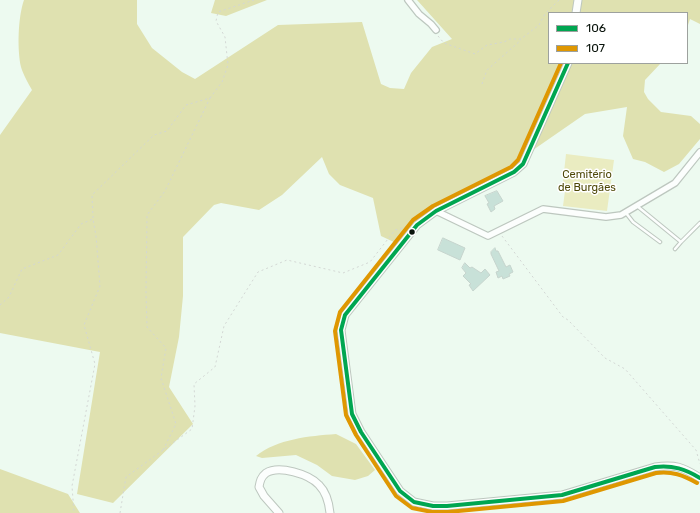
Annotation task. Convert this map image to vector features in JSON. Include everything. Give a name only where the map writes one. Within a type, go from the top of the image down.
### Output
[{"type":"street","points":[[408,0],[418,14],[436,30]]},
{"type":"street","points":[[576,12],[578,0]]},
{"type":"street","points":[[568,64],[523,164],[514,172],[436,211],[417,225],[345,315],[341,330],[352,414],[361,432],[400,491],[414,502],[433,506],[449,506],[562,495],[654,467],[669,465],[686,469],[700,478]]},
{"type":"street","points":[[436,211],[488,236],[543,209],[606,217],[621,215],[674,183],[700,152]]},
{"type":"street","points":[[279,513],[264,496],[259,487],[261,479],[267,473],[277,471],[295,472],[308,476],[319,485],[327,496],[330,513]]},
{"type":"street","points":[[444,513],[449,506]]},
{"type":"lane","points":[[637,206],[681,242]]},
{"type":"lane","points":[[626,212],[633,222],[660,242]]},
{"type":"lane","points":[[675,249],[700,224]]},
{"type":"path","points":[[163,450],[176,424],[161,378],[166,348],[147,327],[147,215],[164,191],[210,98],[222,82],[228,65],[225,37],[216,21],[218,12],[254,0]]},
{"type":"path","points":[[482,84],[487,70],[521,39],[540,25],[545,14],[559,0]]},
{"type":"path","points":[[436,30],[439,38],[444,43],[475,54],[487,45],[504,42],[510,39],[521,39]]},
{"type":"path","points":[[74,513],[72,486],[95,364],[84,325],[100,286],[92,195],[154,135],[167,132],[186,105],[210,98]]},
{"type":"path","points":[[0,305],[9,297],[22,269],[58,255],[81,224],[93,219]]},
{"type":"path","points":[[120,513],[126,477],[192,429],[195,406],[194,384],[215,367],[224,326],[258,272],[287,260],[343,273],[370,262],[395,230],[417,225]]},
{"type":"path","points":[[498,231],[563,317],[568,320],[605,358],[625,369],[696,450],[700,464]]},
{"type":"green space","points":[[24,0],[137,0],[137,24],[152,48],[182,72],[195,79],[278,25],[362,22],[381,84],[390,88],[404,89],[411,73],[432,47],[452,39],[417,0],[700,0],[700,24],[690,19],[688,25],[688,12],[548,12],[548,64],[660,64],[645,80],[644,92],[648,99],[661,112],[691,116],[700,124],[700,139],[679,164],[664,172],[645,162],[633,159],[623,136],[627,107],[585,114],[520,159],[511,168],[442,201],[418,216],[396,243],[381,236],[373,198],[340,185],[329,174],[322,157],[282,195],[259,210],[221,203],[214,205],[183,237],[183,296],[179,337],[169,387],[193,424],[113,503],[77,494],[100,352],[0,333],[0,135],[32,90],[22,70],[20,60],[19,24]]},
{"type":"green space","points":[[215,0],[267,0],[226,16],[211,13]]},
{"type":"green space","name":"Cemitério de Burgães","points":[[566,154],[614,160],[607,211],[563,206],[565,191],[562,190]]},
{"type":"green space","points":[[336,434],[356,444],[375,470],[368,476],[355,480],[332,476],[317,465],[296,455],[262,458],[256,456],[264,450],[283,442],[304,437]]},
{"type":"green space","points":[[0,469],[68,494],[80,513],[0,513]]},
{"type":"building","points":[[497,191],[503,201],[494,206],[495,209],[491,212],[487,204],[489,203],[485,196]]},
{"type":"building","points":[[443,238],[465,248],[460,260],[438,250]]},
{"type":"building","points":[[495,248],[506,267],[510,265],[513,272],[509,274],[510,276],[503,279],[502,276],[498,278],[496,272],[499,271],[491,254]]},
{"type":"building","points":[[465,263],[470,268],[472,267],[481,273],[485,269],[490,275],[473,291],[469,285],[471,284],[463,276],[466,273],[462,268]]},
{"type":"transit line","name":"107","points":[[561,64],[518,160],[511,167],[433,206],[413,220],[340,312],[335,331],[346,415],[356,435],[396,496],[412,508],[432,512],[448,512],[563,501],[656,473],[677,474],[697,483]]},
{"type":"transit line","name":"106","points":[[568,64],[523,164],[514,172],[436,211],[417,225],[345,315],[341,330],[352,414],[361,432],[400,491],[414,502],[433,506],[562,495],[655,467],[679,468],[700,478]]}]
